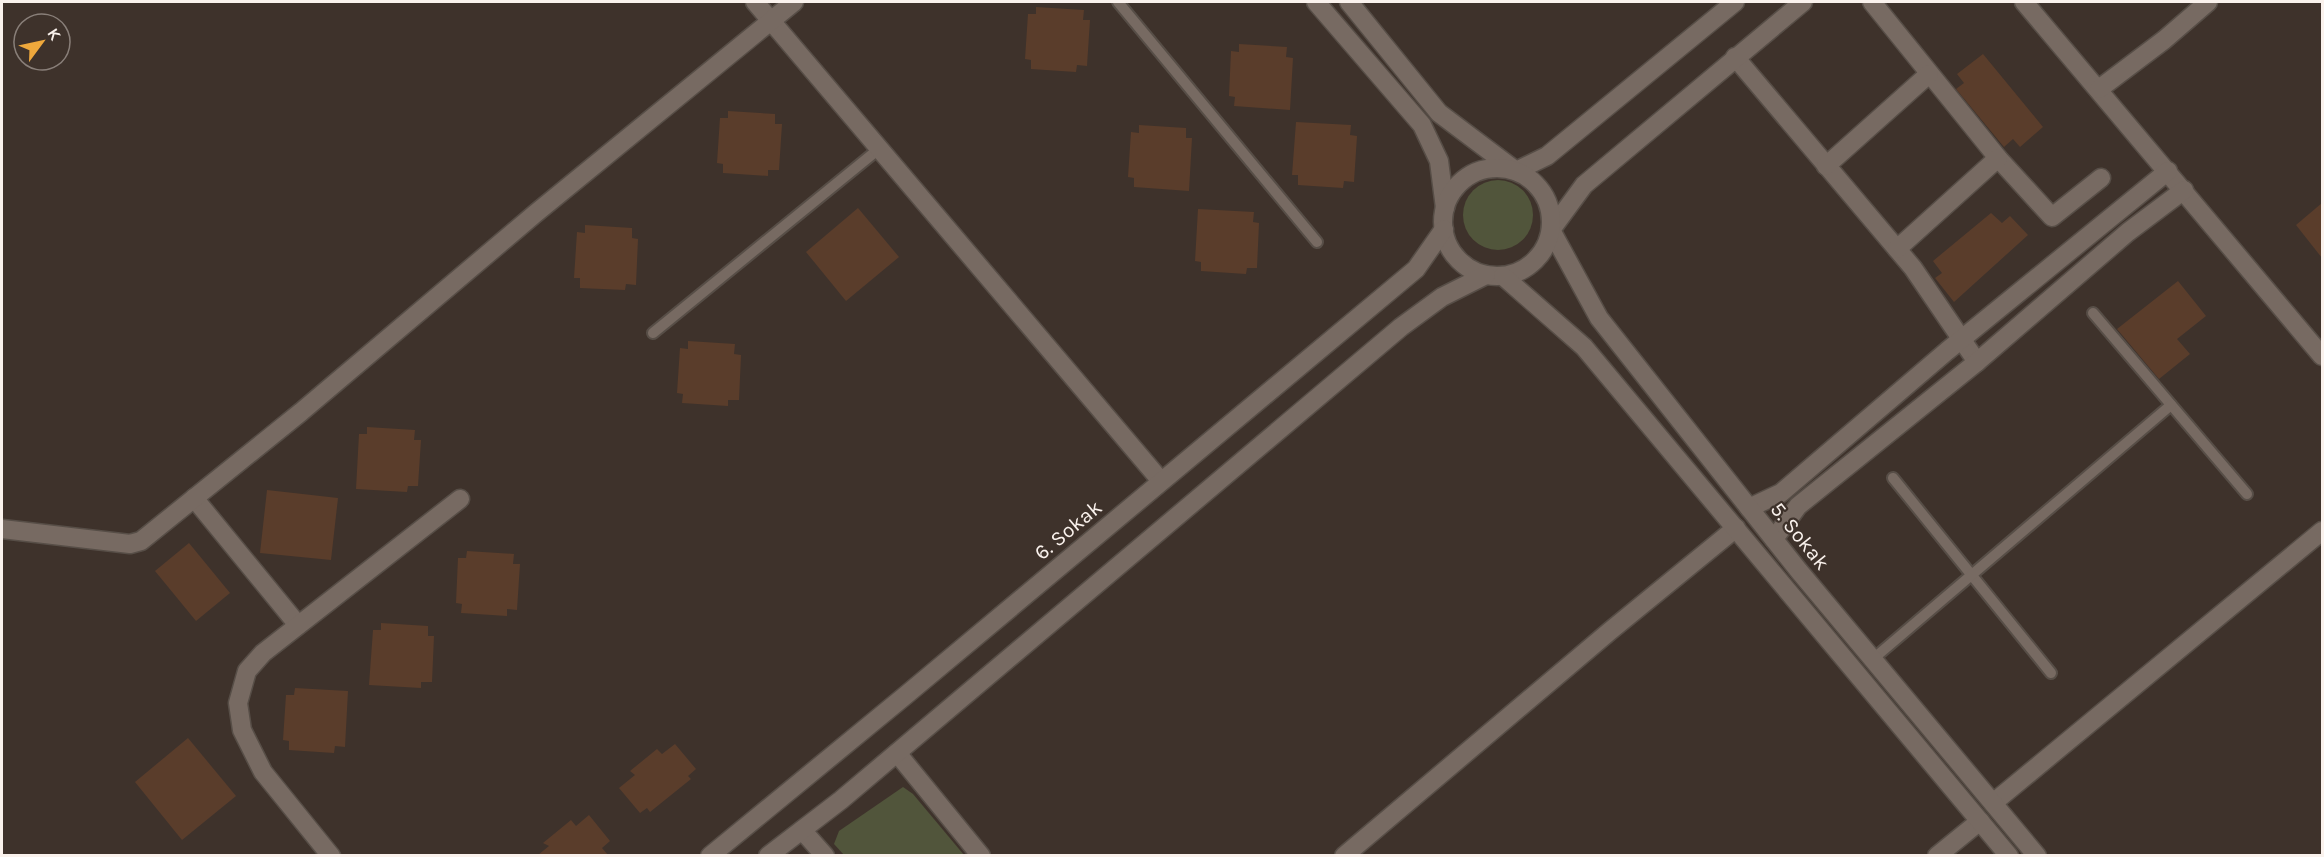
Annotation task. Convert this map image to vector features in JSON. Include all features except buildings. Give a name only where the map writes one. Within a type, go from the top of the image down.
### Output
[{"type":"street","points":[[754,2],[1161,481]]},
{"type":"street","points":[[2,530],[130,544],[141,541],[301,412],[536,213],[794,2]]},
{"type":"street","points":[[1316,2],[1422,125],[1439,161],[1445,208],[1444,229],[1447,242],[1456,257],[1470,268],[1494,275]]},
{"type":"street","points":[[1349,2],[1439,113],[1532,181],[1544,195],[1550,212],[1551,230]]},
{"type":"street","points":[[1445,208],[1452,192],[1464,179],[1480,170],[1499,168],[1516,171],[1547,156],[1735,2]]},
{"type":"street","points":[[768,855],[897,753],[1401,327],[1442,297],[1494,275],[1520,271],[1534,261],[1545,247],[1551,230],[1584,185],[1803,2]]},
{"type":"street","points":[[1872,2],[1998,158],[2052,217],[2101,178]]},
{"type":"street","points":[[2024,2],[2322,356]]},
{"type":"street","points":[[2099,89],[2164,40],[2208,2]]},
{"type":"street","points":[[1735,57],[1913,268],[1977,362]]},
{"type":"street","points":[[1826,166],[1929,74]]},
{"type":"street","points":[[1897,249],[1998,158]]},
{"type":"street","points":[[1749,508],[1781,493],[1961,338],[2168,171]]},
{"type":"street","points":[[1774,539],[1798,506],[1977,362],[2128,232],[2184,190]]},
{"type":"street","name":"6. Sokak","points":[[710,855],[906,695],[1416,269],[1444,229]]},
{"type":"street","name":"5. Sokak","points":[[1551,230],[1599,318],[1774,539],[2037,855]]},
{"type":"street","name":"5. Sokak","points":[[1494,275],[1584,347],[2009,855]]},
{"type":"street","points":[[194,498],[298,625]]},
{"type":"street","points":[[331,855],[263,772],[242,730],[238,703],[247,671],[263,653],[459,499]]},
{"type":"street","points":[[1344,855],[1736,528]]},
{"type":"street","points":[[1993,803],[2322,531]]},
{"type":"street","points":[[1856,672],[1873,659]]},
{"type":"street","points":[[897,753],[981,855]]},
{"type":"street","points":[[1937,855],[1980,821]]},
{"type":"street","points":[[802,830],[825,855]]},
{"type":"lane","points":[[1118,2],[1317,242]]},
{"type":"lane","points":[[653,333],[880,148]]},
{"type":"lane","points":[[2093,313],[2247,494]]},
{"type":"lane","points":[[1873,659],[2171,405]]},
{"type":"lane","points":[[1893,478],[2051,673]]},
{"type":"green space","points":[[1505,180],[1518,186],[1527,195],[1531,201],[1533,215],[1531,229],[1523,240],[1512,248],[1491,250],[1473,240],[1465,229],[1463,208],[1473,190],[1484,182]]},
{"type":"green space","points":[[903,787],[913,794],[964,855],[844,855],[834,844],[839,831]]}]
